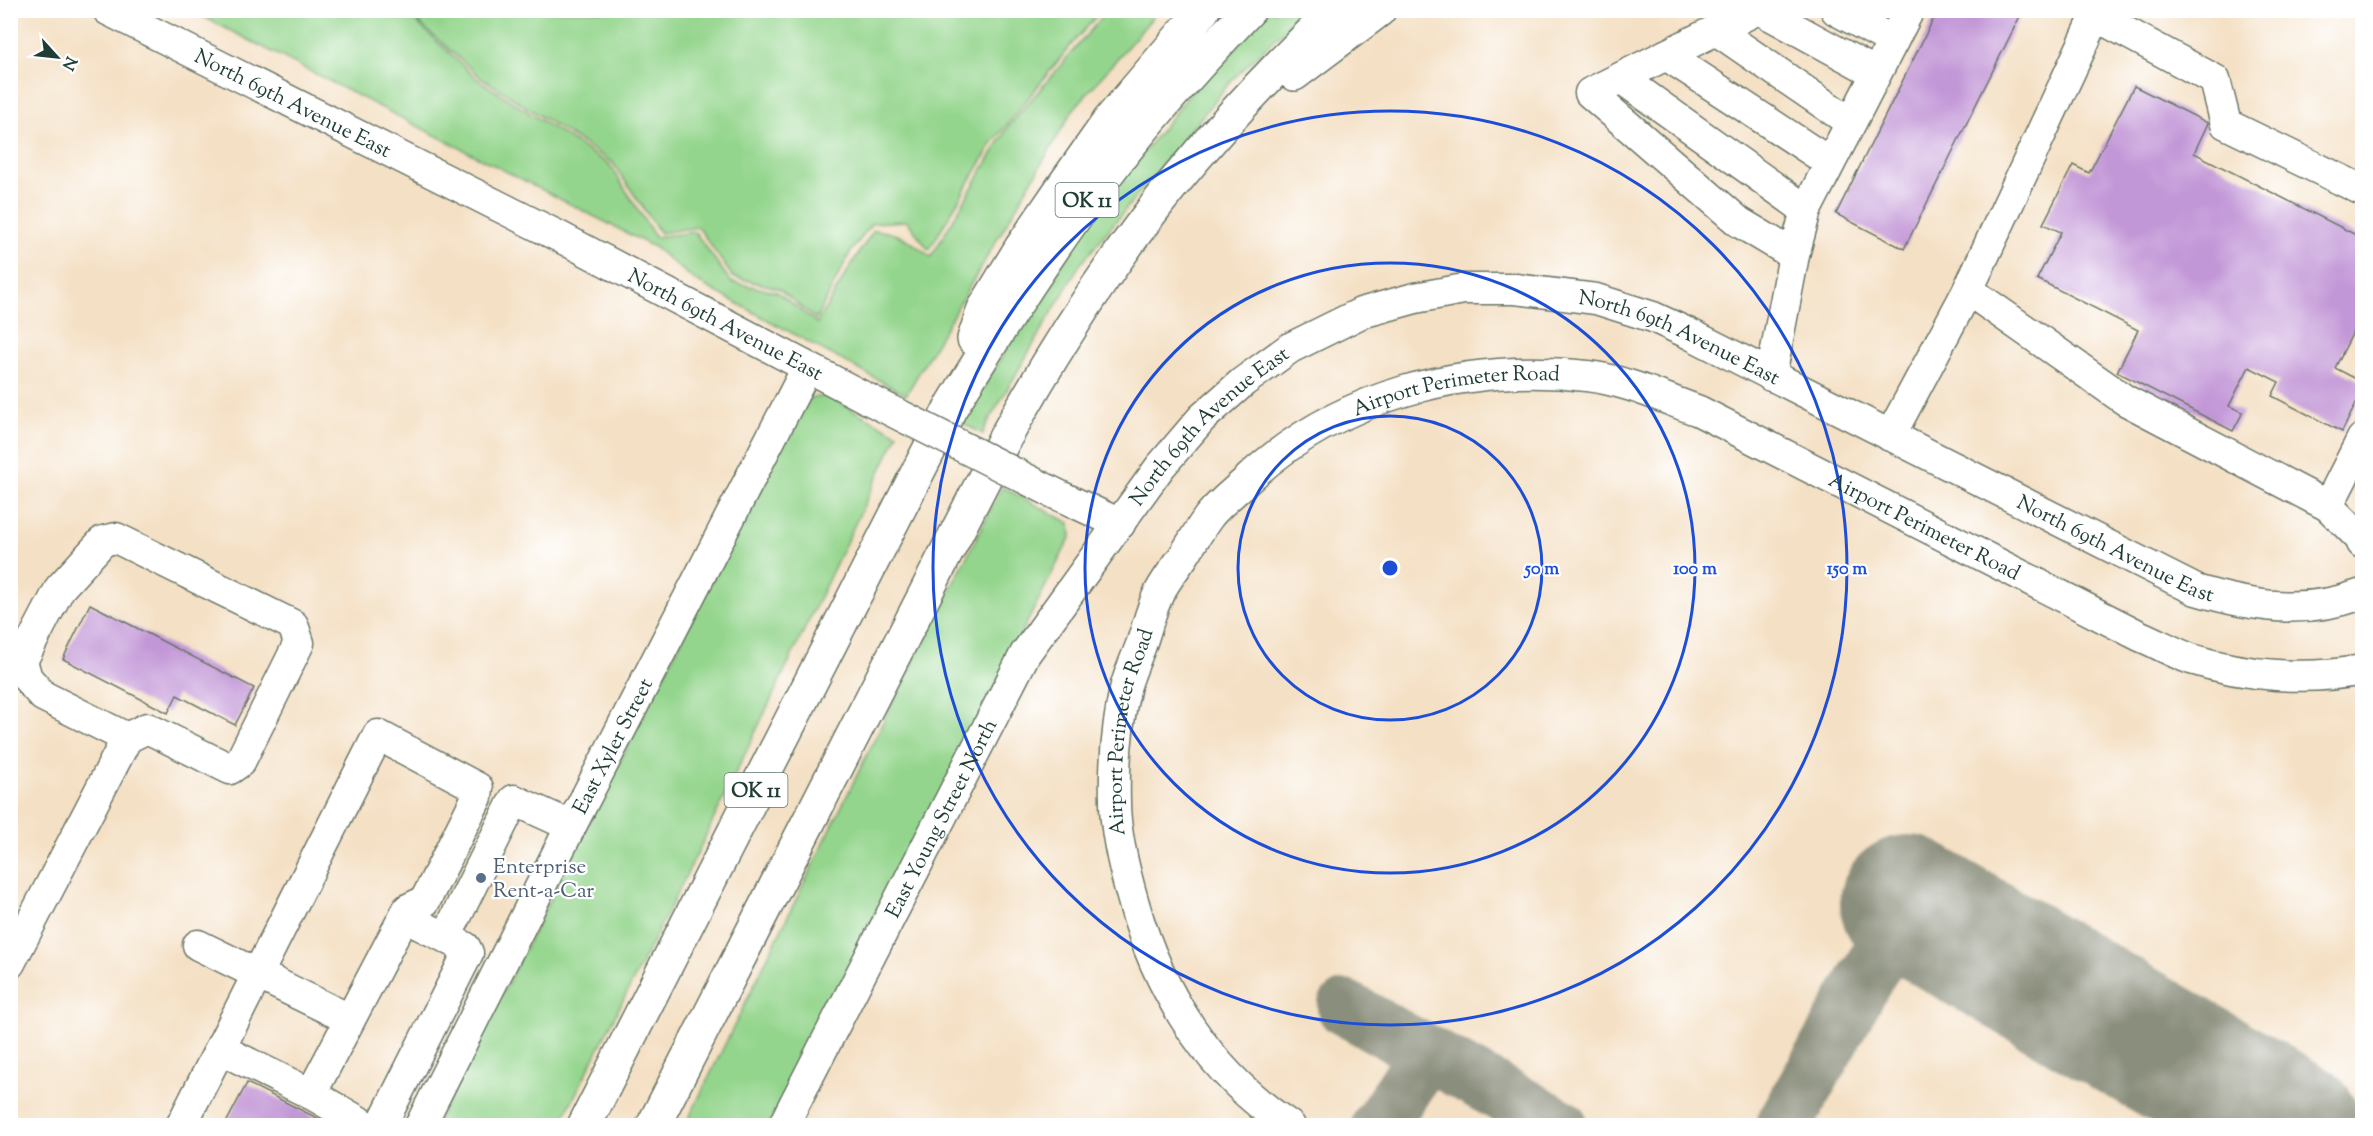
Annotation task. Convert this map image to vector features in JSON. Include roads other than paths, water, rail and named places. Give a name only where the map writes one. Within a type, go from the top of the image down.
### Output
[{"type":"highway","points":[[950,409],[984,309],[1021,248],[1110,120],[1203,10]]},
{"type":"highway","name":"OK 11","points":[[584,1125],[950,409],[1041,264],[1102,179],[1191,71],[1249,10]]},
{"type":"highway","name":"OK 11","points":[[655,1123],[1005,438],[1036,383],[1120,256],[1172,185],[1220,129],[1335,10]]},
{"type":"highway","points":[[1220,129],[1379,10]]},
{"type":"street","name":"North 69th Avenue East","points":[[108,10],[560,237],[866,398],[1120,524],[1160,467],[1202,418],[1243,382],[1290,348],[1360,313],[1415,298],[1464,290],[1515,289],[1596,299],[1653,317],[2196,590],[2261,606],[2294,607],[2327,605],[2362,594]]},
{"type":"street","points":[[1756,10],[1590,93],[1739,222],[1794,255]]},
{"type":"street","points":[[1761,10],[1875,73]]},
{"type":"street","points":[[1836,10],[1893,40]]},
{"type":"street","points":[[1771,376],[1794,255],[1806,210],[1906,14],[1900,10]]},
{"type":"street","points":[[1890,436],[1968,290],[2096,16],[2215,80],[2226,124],[2362,190]]},
{"type":"street","points":[[1716,30],[1850,122]]},
{"type":"street","points":[[1666,56],[1829,162]]},
{"type":"street","points":[[1621,78],[1806,210]]},
{"type":"street","points":[[1968,290],[2125,400],[2328,506],[2360,538],[2362,543]]},
{"type":"street","name":"East Xyler Street","points":[[420,1125],[807,368]]},
{"type":"street","name":"Airport Perimeter Road","points":[[1290,1125],[1275,1116],[1230,1078],[1194,1035],[1162,982],[1142,933],[1126,877],[1114,804],[1117,746],[1126,685],[1160,592],[1211,514],[1268,460],[1320,426],[1373,401],[1433,382],[1474,375],[1528,371],[1591,376],[1641,389],[1699,411],[2130,630],[2190,658],[2250,673],[2329,675],[2362,670]]},
{"type":"street","points":[[2328,506],[2362,439]]},
{"type":"street","name":"East Young Street North","points":[[783,1125],[1025,654],[1120,524]]},
{"type":"street","points":[[10,963],[127,738],[147,728],[230,770],[240,762],[299,643],[293,625],[116,538],[103,541],[60,588],[22,661],[27,678],[43,696],[127,738]]},
{"type":"street","points":[[181,1125],[378,735],[478,788],[477,797],[425,901],[408,909],[311,1094]]},
{"type":"street","points":[[454,921],[514,800],[571,826]]},
{"type":"street","points":[[381,1125],[468,953],[465,947],[404,917]]},
{"type":"street","points":[[198,945],[349,1018]]},
{"type":"street","points":[[220,1049],[311,1094],[367,1125]]},
{"type":"place","name":"Enterprise Rent-a-Car","points":[[481,878]]}]
